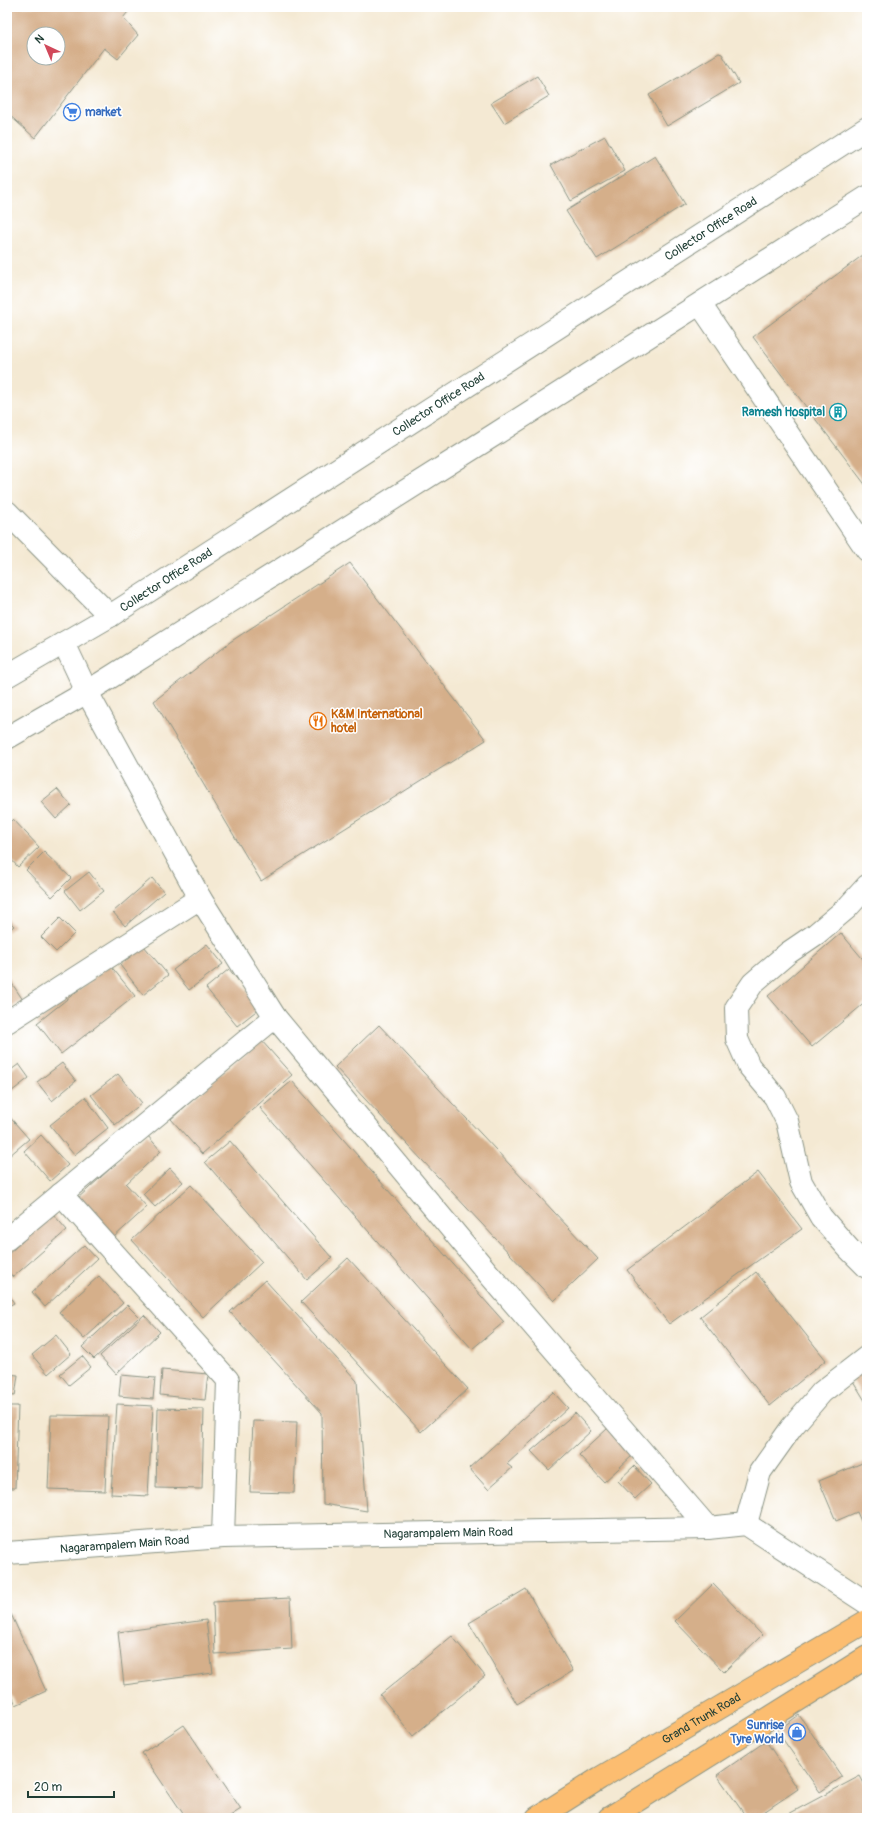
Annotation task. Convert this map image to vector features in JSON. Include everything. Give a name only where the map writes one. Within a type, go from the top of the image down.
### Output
[{"type":"main road","name":"Grand Trunk Road","points":[[537,1818],[607,1774],[867,1621]]},
{"type":"main road","points":[[609,1818],[867,1657]]},
{"type":"street","name":"Collector Office Road","points":[[7,676],[110,616],[867,128]]},
{"type":"street","points":[[7,738],[87,692],[867,197]]},
{"type":"street","points":[[700,304],[867,550]]},
{"type":"street","points":[[7,512],[110,616]]},
{"type":"street","points":[[64,643],[87,692],[200,898],[275,1016],[488,1273],[708,1528]]},
{"type":"street","points":[[867,886],[847,908],[816,934],[788,953],[753,983],[736,1008],[737,1039],[749,1066],[775,1097],[787,1121],[802,1182],[821,1216],[849,1249],[867,1267]]},
{"type":"street","points":[[7,1022],[200,898]]},
{"type":"street","points":[[7,1239],[275,1016]]},
{"type":"street","points":[[61,1194],[228,1380],[223,1537]]},
{"type":"street","points":[[867,1357],[822,1392],[792,1427],[760,1472],[746,1524],[867,1603]]},
{"type":"street","name":"Nagarampalem Main Road","points":[[7,1553],[223,1537],[708,1528],[746,1524]]},
{"type":"building","points":[[7,7],[132,7],[123,18],[138,35],[118,59],[104,48],[35,138],[7,113]]},
{"type":"building","points":[[719,53],[722,54],[739,83],[667,126],[649,95]]},
{"type":"building","points":[[537,76],[549,96],[504,123],[491,103]]},
{"type":"building","points":[[605,136],[625,171],[571,201],[551,165]]},
{"type":"building","points":[[655,156],[685,204],[597,259],[566,211]]},
{"type":"building","name":"Ramesh Hospital","points":[[867,252],[867,487],[753,337]]},
{"type":"building","name":"K&M International hotel","points":[[350,563],[486,740],[261,881],[154,701],[230,642]]},
{"type":"building","points":[[57,789],[71,805],[56,819],[41,802]]},
{"type":"building","points":[[13,819],[39,847],[18,867],[7,855],[7,825]]},
{"type":"building","points":[[44,852],[71,878],[52,897],[26,870]]},
{"type":"building","points":[[89,872],[104,891],[80,910],[65,891]]},
{"type":"building","points":[[152,878],[164,892],[125,926],[113,912]]},
{"type":"building","points":[[60,918],[75,933],[56,952],[41,937]]},
{"type":"building","points":[[7,919],[14,926],[7,932]]},
{"type":"building","points":[[841,933],[867,964],[867,1001],[812,1047],[768,996]]},
{"type":"building","points":[[207,944],[223,964],[189,990],[173,970]]},
{"type":"building","points":[[144,946],[168,975],[143,995],[120,965]]},
{"type":"building","points":[[110,965],[135,996],[61,1054],[37,1023]]},
{"type":"building","points":[[229,969],[260,1008],[237,1026],[206,988]]},
{"type":"building","points":[[7,976],[23,1000],[7,1010]]},
{"type":"building","points":[[379,1025],[598,1259],[554,1301],[335,1067]]},
{"type":"building","points":[[261,1040],[292,1075],[202,1154],[171,1119]]},
{"type":"building","points":[[62,1063],[76,1081],[52,1101],[37,1082]]},
{"type":"building","points":[[19,1064],[29,1078],[7,1095],[7,1073]]},
{"type":"building","points":[[118,1074],[142,1103],[115,1125],[91,1095]]},
{"type":"building","points":[[292,1081],[504,1322],[472,1349],[260,1108]]},
{"type":"building","points":[[85,1097],[108,1128],[74,1155],[50,1125]]},
{"type":"building","points":[[7,1114],[29,1139],[9,1156],[7,1153]]},
{"type":"building","points":[[41,1135],[68,1165],[50,1181],[24,1151]]},
{"type":"building","points":[[147,1135],[161,1151],[126,1184],[147,1207],[113,1238],[77,1199]]},
{"type":"building","points":[[230,1141],[332,1258],[307,1280],[205,1162]]},
{"type":"building","points":[[170,1168],[183,1182],[155,1207],[143,1194]]},
{"type":"building","points":[[758,1172],[802,1229],[669,1324],[627,1270]]},
{"type":"building","points":[[191,1185],[262,1262],[203,1317],[132,1240]]},
{"type":"building","points":[[53,1214],[67,1230],[13,1277],[7,1270],[7,1255]]},
{"type":"building","points":[[84,1245],[97,1259],[45,1307],[32,1292]]},
{"type":"building","points":[[348,1258],[468,1389],[421,1432],[301,1302]]},
{"type":"building","points":[[756,1272],[826,1360],[770,1406],[700,1317]]},
{"type":"building","points":[[99,1276],[123,1303],[84,1339],[59,1312]]},
{"type":"building","points":[[265,1280],[357,1381],[367,1511],[323,1504],[322,1413],[230,1312]]},
{"type":"building","points":[[7,1292],[14,1303],[7,1307]]},
{"type":"building","points":[[127,1305],[139,1317],[94,1359],[82,1347]]},
{"type":"building","points":[[144,1315],[160,1332],[116,1374],[100,1356]]},
{"type":"building","points":[[56,1335],[71,1354],[48,1374],[32,1355]]},
{"type":"building","points":[[82,1356],[91,1367],[69,1385],[60,1374]]},
{"type":"building","points":[[867,1365],[867,1404],[850,1376]]},
{"type":"building","points":[[162,1370],[208,1374],[205,1400],[160,1395]]},
{"type":"building","points":[[7,1374],[18,1375],[15,1396],[7,1395]]},
{"type":"building","points":[[121,1375],[155,1378],[153,1399],[119,1396]]},
{"type":"building","points":[[553,1392],[568,1408],[507,1464],[512,1468],[488,1489],[469,1468]]},
{"type":"building","points":[[117,1404],[153,1406],[148,1496],[111,1494]]},
{"type":"building","points":[[7,1406],[18,1406],[15,1488],[7,1488]]},
{"type":"building","points":[[158,1408],[204,1409],[202,1489],[156,1488]]},
{"type":"building","points":[[575,1413],[591,1431],[549,1470],[531,1451]]},
{"type":"building","points":[[51,1415],[108,1416],[105,1491],[48,1489]]},
{"type":"building","points":[[253,1421],[297,1422],[294,1493],[250,1492]]},
{"type":"building","points":[[608,1428],[633,1455],[604,1482],[579,1455]]},
{"type":"building","points":[[867,1461],[867,1525],[863,1526],[857,1512],[836,1521],[819,1481]]},
{"type":"building","points":[[634,1466],[651,1484],[635,1499],[618,1481]]},
{"type":"building","points":[[713,1584],[762,1635],[724,1672],[675,1621]]},
{"type":"building","points":[[526,1589],[573,1671],[517,1704],[469,1623]]},
{"type":"building","points":[[290,1598],[292,1649],[215,1654],[213,1602]]},
{"type":"building","points":[[11,1614],[46,1691],[16,1705],[7,1685],[7,1616]]},
{"type":"building","points":[[206,1620],[213,1673],[124,1685],[118,1632]]},
{"type":"building","points":[[452,1636],[485,1676],[413,1736],[380,1695]]},
{"type":"building","points":[[799,1715],[842,1777],[820,1792],[777,1731]]},
{"type":"building","points":[[184,1725],[241,1809],[227,1818],[186,1818],[142,1753]]},
{"type":"building","points":[[766,1741],[798,1789],[755,1818],[747,1818],[717,1775]]},
{"type":"building","points":[[860,1776],[867,1789],[867,1818],[781,1818]]},
{"type":"place","name":"market","points":[[72,112]]},
{"type":"place","name":"Ramesh Hospital","points":[[838,412]]},
{"type":"place","name":"K&M International hotel","points":[[318,721]]},
{"type":"place","name":"Sunrise Tyre World","points":[[797,1732]]}]
